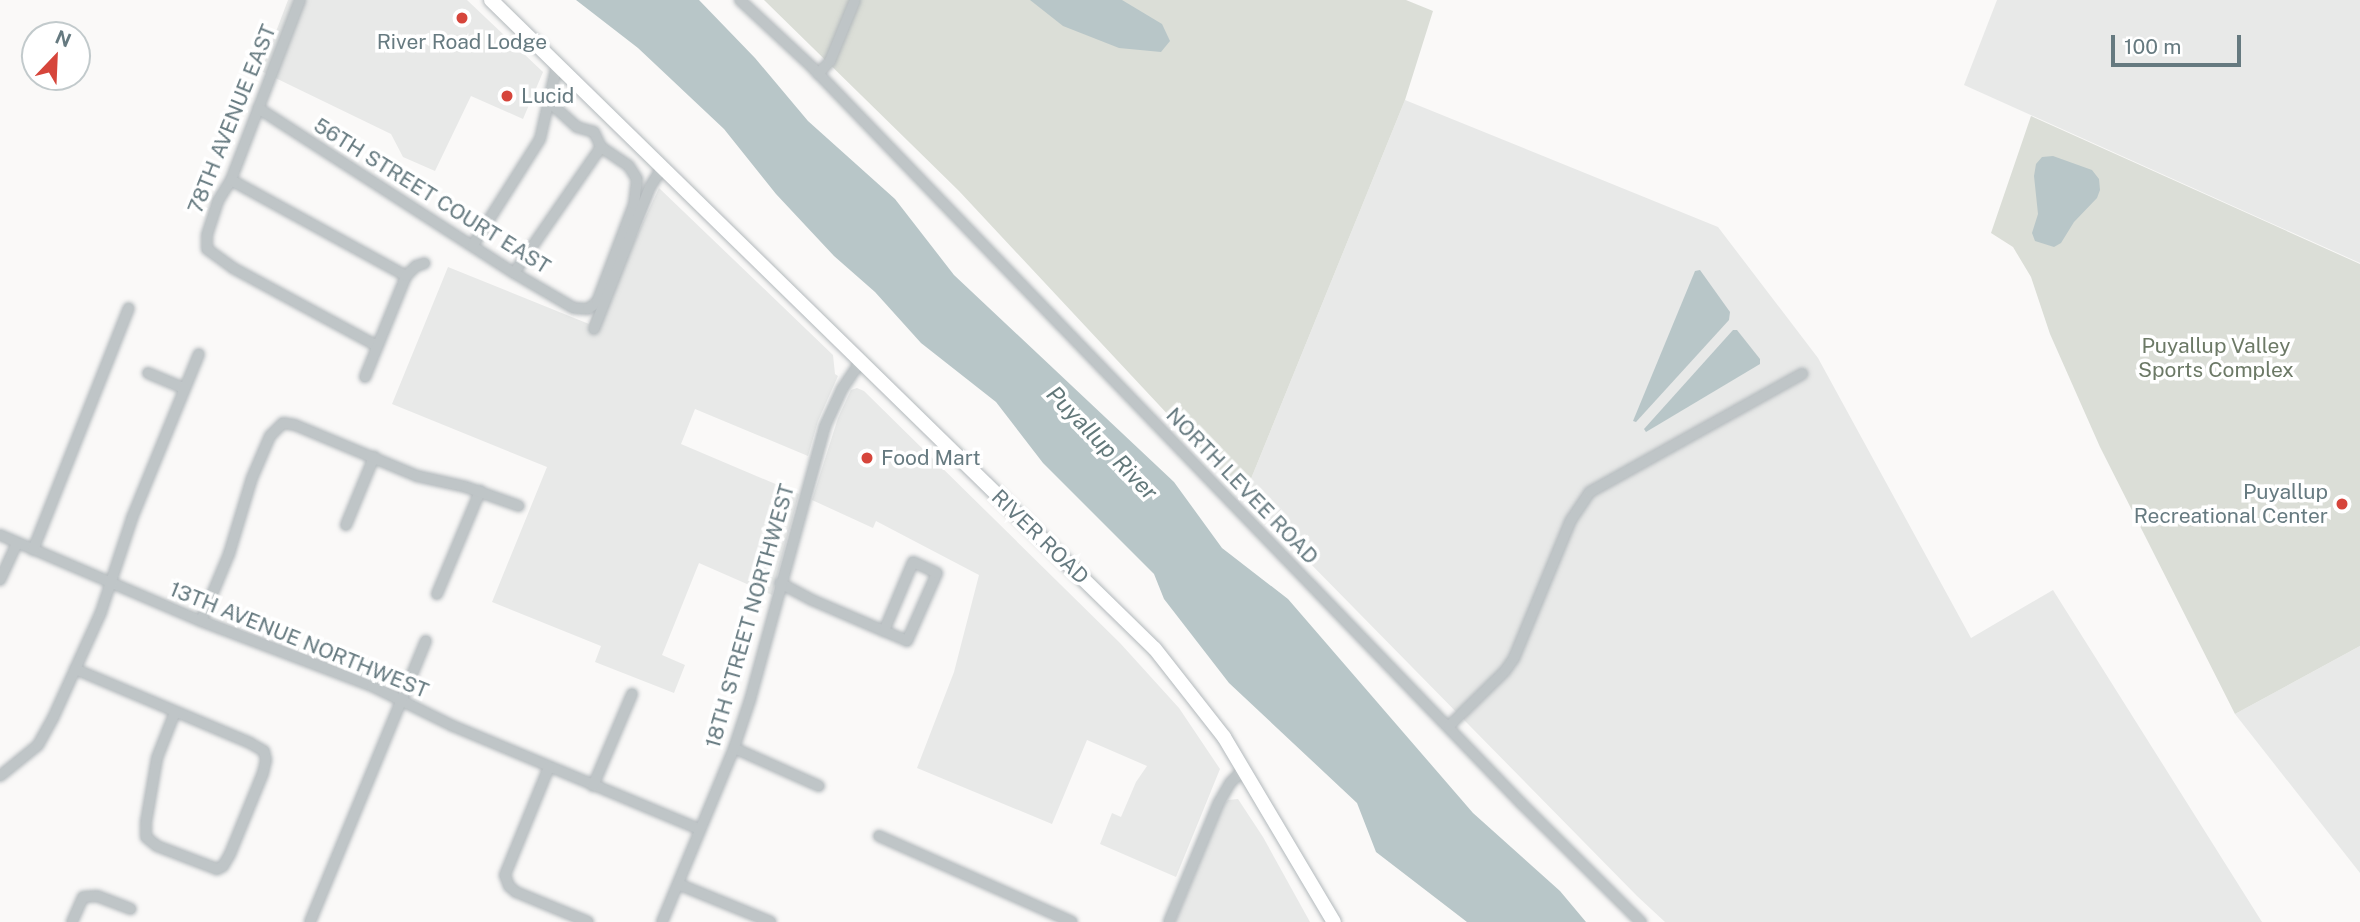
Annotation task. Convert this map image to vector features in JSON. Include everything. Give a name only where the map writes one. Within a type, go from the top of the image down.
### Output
[{"type":"main road","name":"RIVER ROAD","points":[[491,0],[1155,649],[1206,712],[1244,769],[1334,922]]},
{"type":"street","name":"78TH AVENUE EAST","points":[[300,0],[231,180],[218,201],[207,236],[210,253],[377,345]]},
{"type":"street","name":"NORTH LEVEE ROAD","points":[[740,0],[818,74],[1522,804],[1641,922]]},
{"type":"street","points":[[818,74],[830,61],[855,0]]},
{"type":"street","points":[[473,245],[540,139],[557,65]]},
{"type":"street","points":[[514,273],[601,147],[594,132],[577,127],[550,102]]},
{"type":"street","name":"56TH STREET COURT EAST","points":[[258,108],[514,273],[574,307],[588,309],[597,302],[638,187],[629,166],[601,147]]},
{"type":"street","points":[[594,329],[650,187],[663,166]]},
{"type":"street","points":[[231,180],[406,276]]},
{"type":"street","points":[[365,377],[406,276],[416,266],[425,264]]},
{"type":"street","points":[[33,550],[129,308]]},
{"type":"street","points":[[0,776],[38,745],[75,669],[111,584],[132,518],[199,354]]},
{"type":"street","name":"18TH STREET NORTHWEST","points":[[662,922],[734,748],[763,655],[780,583],[825,426],[842,389],[861,362]]},
{"type":"street","points":[[148,373],[184,388]]},
{"type":"street","points":[[1449,726],[1505,671],[1514,658],[1571,520],[1590,492],[1802,374]]},
{"type":"street","points":[[201,621],[229,554],[252,478],[270,436],[281,424],[292,424],[417,476],[480,491],[519,506]]},
{"type":"street","points":[[346,525],[374,457]]},
{"type":"street","points":[[437,594],[480,491]]},
{"type":"street","name":"13TH AVENUE NORTHWEST","points":[[0,535],[111,584],[401,700],[442,722],[699,829]]},
{"type":"street","points":[[0,580],[17,543]]},
{"type":"street","points":[[780,583],[907,642],[937,573],[913,562],[884,631]]},
{"type":"street","points":[[310,922],[426,640]]},
{"type":"street","points":[[75,669],[250,743],[265,754],[265,766],[225,863],[219,869],[208,869],[170,852],[146,837],[157,758],[175,712]]},
{"type":"street","points":[[593,786],[632,694]]},
{"type":"street","points":[[734,748],[820,786]]},
{"type":"street","points":[[549,767],[508,864],[507,880],[516,892],[588,922]]},
{"type":"street","points":[[1169,922],[1224,792],[1244,769]]},
{"type":"street","points":[[878,836],[1072,922]]},
{"type":"street","points":[[678,884],[771,922]]},
{"type":"street","points":[[72,922],[83,897],[97,896],[131,909]]},
{"type":"shaded area","points":[[288,0],[467,0],[543,72],[523,119],[471,96],[435,171],[403,157],[391,134],[261,71]]},
{"type":"shaded area","points":[[1997,0],[2360,0],[2360,263],[1964,85]]},
{"type":"shaded area","points":[[1405,100],[1718,227],[1818,358],[1971,638],[2053,590],[2262,922],[1665,922],[1637,896],[1244,496]]},
{"type":"shaded area","points":[[659,188],[833,355],[835,374],[838,376],[818,421],[808,456],[695,409],[681,444],[799,494],[772,595],[699,563],[662,655],[685,665],[674,693],[595,662],[601,646],[492,602],[547,467],[392,404],[448,267],[589,324],[612,265],[620,272]]},
{"type":"shaded area","points":[[857,388],[864,391],[1120,643],[1179,708],[1220,769],[1176,877],[1100,844],[1112,813],[1121,817],[1136,782],[1147,766],[1087,740],[1052,824],[917,768],[954,672],[979,575],[876,521],[873,528],[812,500],[838,418],[851,390]]},
{"type":"shaded area","points":[[2360,646],[2360,873],[2235,714]]},
{"type":"shaded area","points":[[1238,799],[1263,837],[1310,922],[1175,922],[1223,805],[1228,800]]},
{"type":"green space","points":[[764,0],[1406,0],[1433,11],[1405,100],[1244,496],[959,191]]},
{"type":"green space","name":"Puyallup Valley Sports Complex","points":[[2031,116],[2360,264],[2360,646],[2235,714],[2100,447],[2050,334],[2031,277],[2013,247],[1991,233]]},
{"type":"water","name":"Puyallup River","points":[[576,0],[699,0],[755,58],[808,121],[895,199],[954,275],[1174,482],[1222,548],[1288,599],[1473,813],[1560,891],[1586,922],[1467,922],[1376,852],[1357,803],[1229,683],[1164,599],[1154,574],[1043,463],[996,402],[921,343],[875,292],[834,256],[776,194],[724,129],[638,48]]},
{"type":"water","points":[[1030,0],[1122,0],[1162,24],[1170,41],[1161,52],[1119,48],[1063,26]]},
{"type":"water","points":[[2053,156],[2092,170],[2099,179],[2100,190],[2097,198],[2074,222],[2061,243],[2054,247],[2035,241],[2032,233],[2038,214],[2034,176],[2036,164],[2042,157]]},
{"type":"water","points":[[1700,270],[1730,312],[1729,320],[1636,422],[1633,421],[1695,271]]},
{"type":"water","points":[[1733,330],[1737,330],[1760,359],[1760,364],[1646,432],[1644,429]]},
{"type":"place","name":"River Road Lodge","points":[[462,18]]},
{"type":"place","name":"Lucid","points":[[507,96]]},
{"type":"place","name":"Food Mart","points":[[867,458]]},
{"type":"place","name":"Puyallup Recreational Center","points":[[2342,504]]}]
